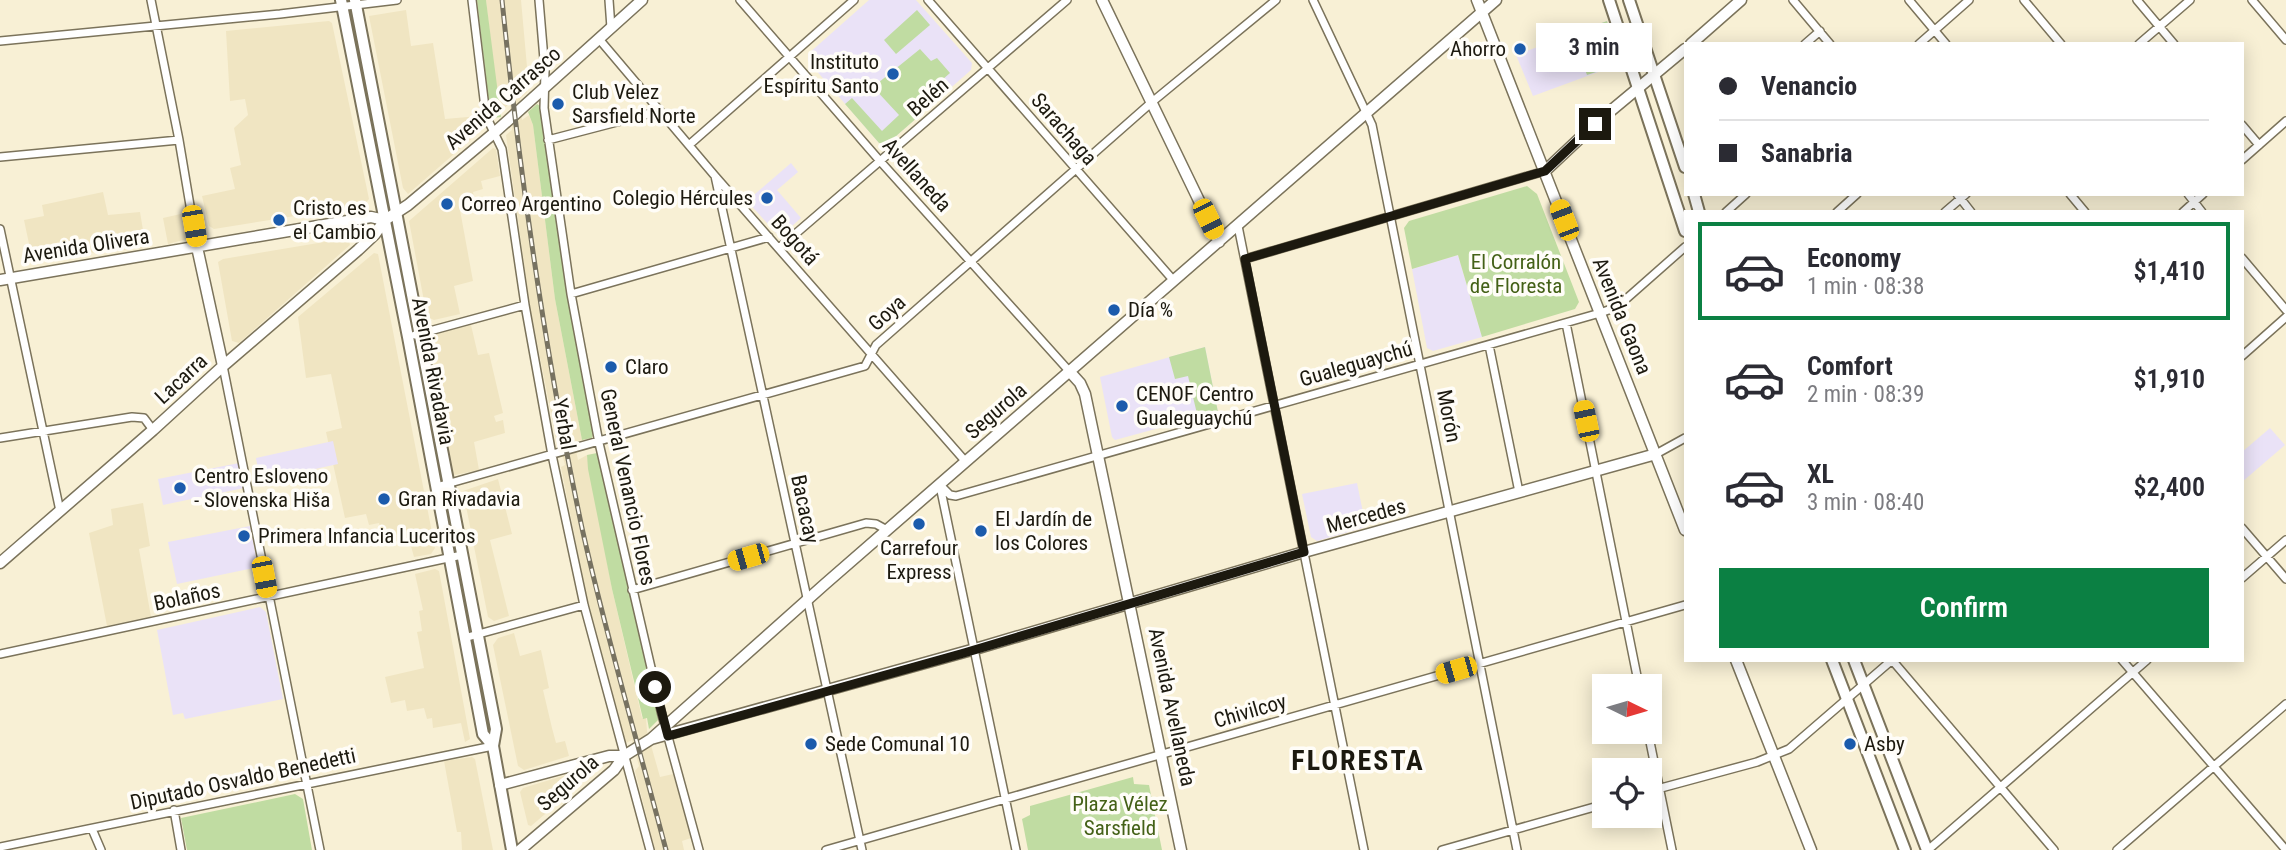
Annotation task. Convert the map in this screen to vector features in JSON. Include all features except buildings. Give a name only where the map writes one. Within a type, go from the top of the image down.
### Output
[{"type":"main road","points":[[1609,0],[1684,228]]},
{"type":"main road","points":[[1629,0],[1683,149]]},
{"type":"main road","name":"Avenida Rivadavia","points":[[355,3],[496,729],[493,747],[512,850]]},
{"type":"main road","name":"Avenida Rivadavia","points":[[342,4],[483,734],[493,747]]},
{"type":"main road","points":[[1833,662],[1905,850]]},
{"type":"main road","points":[[1855,662],[1928,850]]},
{"type":"street","points":[[151,0],[197,247],[320,850]]},
{"type":"street","points":[[0,41],[397,0]]},
{"type":"street","name":"Yerbal","points":[[472,0],[486,116],[502,149],[525,305],[552,456],[584,605],[650,850]]},
{"type":"street","name":"General Venancio Flores","points":[[539,0],[548,141],[571,294],[599,443],[665,725],[699,850]]},
{"type":"street","points":[[609,0],[611,28]]},
{"type":"street","name":"Avenida Carrasco","points":[[385,220],[494,133],[642,0]]},
{"type":"street","name":"Avellaneda","points":[[740,0],[880,161],[1070,372]]},
{"type":"street","points":[[689,145],[854,0]]},
{"type":"street","name":"Sarachaga","points":[[928,0],[1174,281]]},
{"type":"street","name":"Belén","points":[[779,248],[1067,0]]},
{"type":"street","points":[[1102,0],[1219,242]]},
{"type":"street","name":"Goya","points":[[436,487],[859,369],[867,364],[876,345],[1075,168],[1276,0]]},
{"type":"street","name":"Morón","points":[[1313,0],[1372,125],[1517,850]]},
{"type":"street","name":"Avenida Gaona","points":[[1477,0],[1684,527]]},
{"type":"street","name":"Segurola","points":[[520,850],[596,785],[624,756],[651,739],[1496,0]]},
{"type":"street","points":[[1693,42],[1741,0]]},
{"type":"street","points":[[1793,0],[1828,42]]},
{"type":"street","points":[[1909,0],[1944,42]]},
{"type":"street","points":[[1921,42],[1969,0]]},
{"type":"street","points":[[2024,0],[2058,42]]},
{"type":"street","points":[[2137,0],[2172,42]]},
{"type":"street","points":[[2141,42],[2190,0]]},
{"type":"street","points":[[2252,0],[2286,40]]},
{"type":"street","points":[[1807,42],[1820,31]]},
{"type":"street","name":"Bogotá","points":[[599,39],[715,176],[966,462]]},
{"type":"street","points":[[1245,259],[1545,171],[1595,124],[1684,50]]},
{"type":"street","points":[[548,141],[659,111]]},
{"type":"street","points":[[2244,158],[2286,121]]},
{"type":"street","points":[[2244,127],[2259,145]]},
{"type":"street","points":[[0,157],[179,140]]},
{"type":"street","name":"Bacacay","points":[[715,176],[862,850]]},
{"type":"street","points":[[1728,210],[1744,196]]},
{"type":"street","points":[[1839,210],[1855,196]]},
{"type":"street","points":[[1947,210],[1961,196]]},
{"type":"street","points":[[2072,196],[2083,210]]},
{"type":"street","points":[[2190,196],[2201,210]]},
{"type":"street","points":[[2185,210],[2201,196]]},
{"type":"street","name":"Avenida Olivera","points":[[0,280],[371,217],[385,220]]},
{"type":"street","name":"Lacarra","points":[[0,563],[358,250],[385,220]]},
{"type":"street","points":[[1238,226],[1364,850]]},
{"type":"street","points":[[0,229],[60,511]]},
{"type":"street","points":[[571,294],[769,237]]},
{"type":"street","points":[[202,268],[205,256],[224,241]]},
{"type":"street","name":"Gualeguaychú","points":[[940,485],[950,495],[957,496],[1600,313],[1617,307],[1684,248]]},
{"type":"street","points":[[2244,260],[2286,310]]},
{"type":"street","points":[[408,337],[525,305]]},
{"type":"street","points":[[2244,354],[2286,317]]},
{"type":"street","points":[[1566,323],[1637,674]]},
{"type":"street","points":[[1489,345],[1519,492]]},
{"type":"street","name":"Avenida Avellaneda","points":[[1070,372],[1085,394],[1181,850]]},
{"type":"street","points":[[0,438],[139,416],[144,418],[153,430]]},
{"type":"street","name":"Mercedes","points":[[651,739],[1656,454],[1684,439]]},
{"type":"street","points":[[940,485],[1016,850]]},
{"type":"street","points":[[632,590],[866,523],[876,524],[887,530]]},
{"type":"street","points":[[2244,530],[2286,579]]},
{"type":"street","points":[[2244,576],[2286,540]]},
{"type":"street","name":"Bolaños","points":[[0,654],[463,555]]},
{"type":"street","points":[[464,638],[584,605]]},
{"type":"street","name":"Chivilcoy","points":[[825,850],[1684,606]]},
{"type":"street","points":[[1737,662],[1811,850]]},
{"type":"street","points":[[1662,788],[1758,762],[1789,749],[1890,662]]},
{"type":"street","points":[[1894,662],[2054,850]]},
{"type":"street","points":[[2124,662],[2286,850]]},
{"type":"street","points":[[1928,850],[2145,662]]},
{"type":"street","points":[[2118,850],[2286,704]]},
{"type":"street","points":[[683,709],[683,721],[693,729]]},
{"type":"street","name":"Diputado Osvaldo Benedetti","points":[[0,847],[493,747]]},
{"type":"street","points":[[500,785],[587,761],[624,756]]},
{"type":"street","points":[[587,761],[598,771],[596,785]]},
{"type":"street","points":[[1662,803],[1672,850]]},
{"type":"street","points":[[1442,850],[1592,808]]},
{"type":"street","points":[[174,810],[181,850]]},
{"type":"street","points":[[92,829],[102,850]]},
{"type":"shaded area","points":[[486,0],[521,0],[528,78],[527,92],[520,99],[522,120],[529,115],[533,125],[555,299],[582,440],[574,442],[578,460],[587,455],[612,589],[642,718],[646,718],[660,777],[673,774],[691,838],[682,841],[684,850],[655,850],[635,771],[639,766],[632,740],[626,743],[586,594],[561,467],[565,465],[557,444],[530,306],[506,135],[512,130],[510,103],[499,113]]},
{"type":"shaded area","name":"Instituto Espíritu Santo","points":[[869,0],[916,0],[972,63],[971,70],[887,144],[879,143],[808,61],[808,54]]},
{"type":"shaded area","points":[[406,10],[411,46],[433,43],[445,119],[479,116],[480,124],[477,134],[408,194],[403,188],[369,16]]},
{"type":"shaded area","points":[[329,21],[332,23],[369,199],[364,205],[214,229],[209,226],[202,196],[235,189],[230,168],[241,165],[234,128],[248,115],[245,99],[230,101],[226,31]]},
{"type":"shaded area","points":[[1607,21],[1620,64],[1533,96],[1516,55]]},
{"type":"shaded area","points":[[493,148],[496,149],[500,176],[481,181],[483,189],[473,192],[476,206],[460,210],[473,281],[454,286],[460,314],[434,320],[427,317],[409,221]]},
{"type":"shaded area","name":"Colegio Hércules","points":[[791,163],[798,172],[777,190],[801,218],[783,234],[776,233],[747,201]]},
{"type":"shaded area","points":[[103,192],[108,215],[140,212],[146,248],[32,258],[24,220],[44,216],[42,205]]},
{"type":"shaded area","points":[[185,213],[189,233],[187,239],[168,244],[163,218]]},
{"type":"shaded area","points":[[348,238],[350,245],[239,343],[232,341],[218,262]]},
{"type":"shaded area","points":[[374,253],[378,254],[435,548],[431,554],[414,557],[409,539],[384,544],[379,523],[369,525],[366,514],[345,518],[326,432],[342,428],[331,374],[306,378],[298,317]]},
{"type":"shaded area","points":[[1458,255],[1482,337],[1433,351],[1427,348],[1412,269]]},
{"type":"shaded area","points":[[471,325],[478,355],[489,353],[503,413],[494,416],[496,422],[503,420],[505,433],[474,442],[479,470],[455,475],[452,474],[424,339]]},
{"type":"shaded area","points":[[1205,347],[1218,412],[1115,440],[1112,437],[1100,377]]},
{"type":"shaded area","points":[[2270,428],[2285,445],[2244,480],[2244,450]]},
{"type":"shaded area","points":[[333,441],[338,464],[260,481],[256,458]]},
{"type":"shaded area","points":[[239,463],[244,488],[163,505],[158,479]]},
{"type":"shaded area","points":[[498,479],[512,534],[490,540],[509,616],[494,621],[488,617],[463,491]]},
{"type":"shaded area","points":[[1357,483],[1366,527],[1317,541],[1311,537],[1302,494]]},
{"type":"shaded area","points":[[143,503],[150,546],[139,549],[151,617],[107,626],[89,533],[113,525],[111,509]]},
{"type":"shaded area","points":[[250,526],[258,567],[177,584],[168,542]]},
{"type":"shaded area","points":[[435,569],[439,571],[470,739],[465,742],[461,723],[433,728],[432,718],[427,719],[424,708],[407,711],[405,700],[391,703],[385,677],[424,668],[417,632],[422,631],[419,611],[423,610],[415,574]]},
{"type":"shaded area","points":[[260,607],[266,612],[283,699],[185,719],[183,713],[173,715],[157,630]]},
{"type":"shaded area","points":[[514,633],[520,656],[541,650],[549,688],[543,690],[552,728],[556,743],[565,741],[569,756],[524,770],[518,766],[493,645],[498,638]]},
{"type":"shaded area","points":[[472,757],[475,759],[493,850],[462,850],[461,832],[457,832],[444,761]]},
{"type":"shaded area","points":[[586,769],[590,776],[531,826],[528,825],[520,792],[523,788]]},
{"type":"green space","points":[[477,0],[486,0],[501,117],[493,118],[490,112]]},
{"type":"green space","points":[[917,10],[930,25],[896,54],[884,40]]},
{"type":"green space","points":[[1607,21],[1620,64],[1587,75],[1575,42],[1590,37],[1592,43],[1597,41],[1593,26]]},
{"type":"green space","points":[[920,49],[931,61],[937,58],[950,73],[942,80],[950,89],[887,144],[879,143],[845,104],[852,98],[882,131],[899,115],[873,87]]},
{"type":"green space","points":[[537,104],[540,106],[569,304],[593,434],[592,438],[582,440],[555,299],[533,125],[528,112]]},
{"type":"green space","name":"El Corralón de Floresta","points":[[1527,186],[1537,194],[1579,302],[1575,309],[1482,337],[1458,255],[1412,269],[1404,228],[1409,221]]},
{"type":"green space","points":[[1205,347],[1218,412],[1198,418],[1188,376],[1175,379],[1169,357]]},
{"type":"green space","points":[[597,453],[657,709],[658,720],[649,729],[647,718],[643,719],[612,589],[588,469],[587,455]]},
{"type":"green space","name":"Plaza Vélez Sarsfield","points":[[1133,777],[1134,784],[1149,785],[1162,850],[1028,850],[1022,819],[1030,815],[1030,806]]},
{"type":"green space","points":[[295,794],[303,799],[312,850],[187,850],[181,818]]},
{"type":"railway","points":[[502,0],[517,133],[556,397],[601,609],[666,850]]},
{"type":"place","name":"Ahorro","points":[[1520,49]]},
{"type":"place","name":"Instituto Espíritu Santo","points":[[893,74]]},
{"type":"place","name":"Club Velez Sarsfield Norte","points":[[558,104]]},
{"type":"place","name":"Colegio Hércules","points":[[767,198]]},
{"type":"place","name":"Correo Argentino","points":[[447,204]]},
{"type":"place","name":"Cristo es el Cambio","points":[[279,220]]},
{"type":"place","name":"Día %","points":[[1114,310]]},
{"type":"place","name":"Claro","points":[[611,367]]},
{"type":"place","name":"CENOF Centro Gualeguaychú","points":[[1122,406]]},
{"type":"place","name":"Centro Esloveno - Slovenska Hiša","points":[[180,488]]},
{"type":"place","name":"Gran Rivadavia","points":[[384,499]]},
{"type":"place","name":"Carrefour Express","points":[[919,524]]},
{"type":"place","name":"El Jardín de los Colores","points":[[981,531]]},
{"type":"place","name":"Primera Infancia Luceritos","points":[[244,536]]},
{"type":"place","name":"Sede Comunal 10","points":[[811,744]]},
{"type":"place","name":"Asby","points":[[1850,744]]},
{"type":"district","name":"FLORESTA","points":[[1358,760]]},
{"type":"route","points":[[655,687],[668,736],[964,653],[1304,552],[1245,259],[1545,171],[1595,124]]}]
